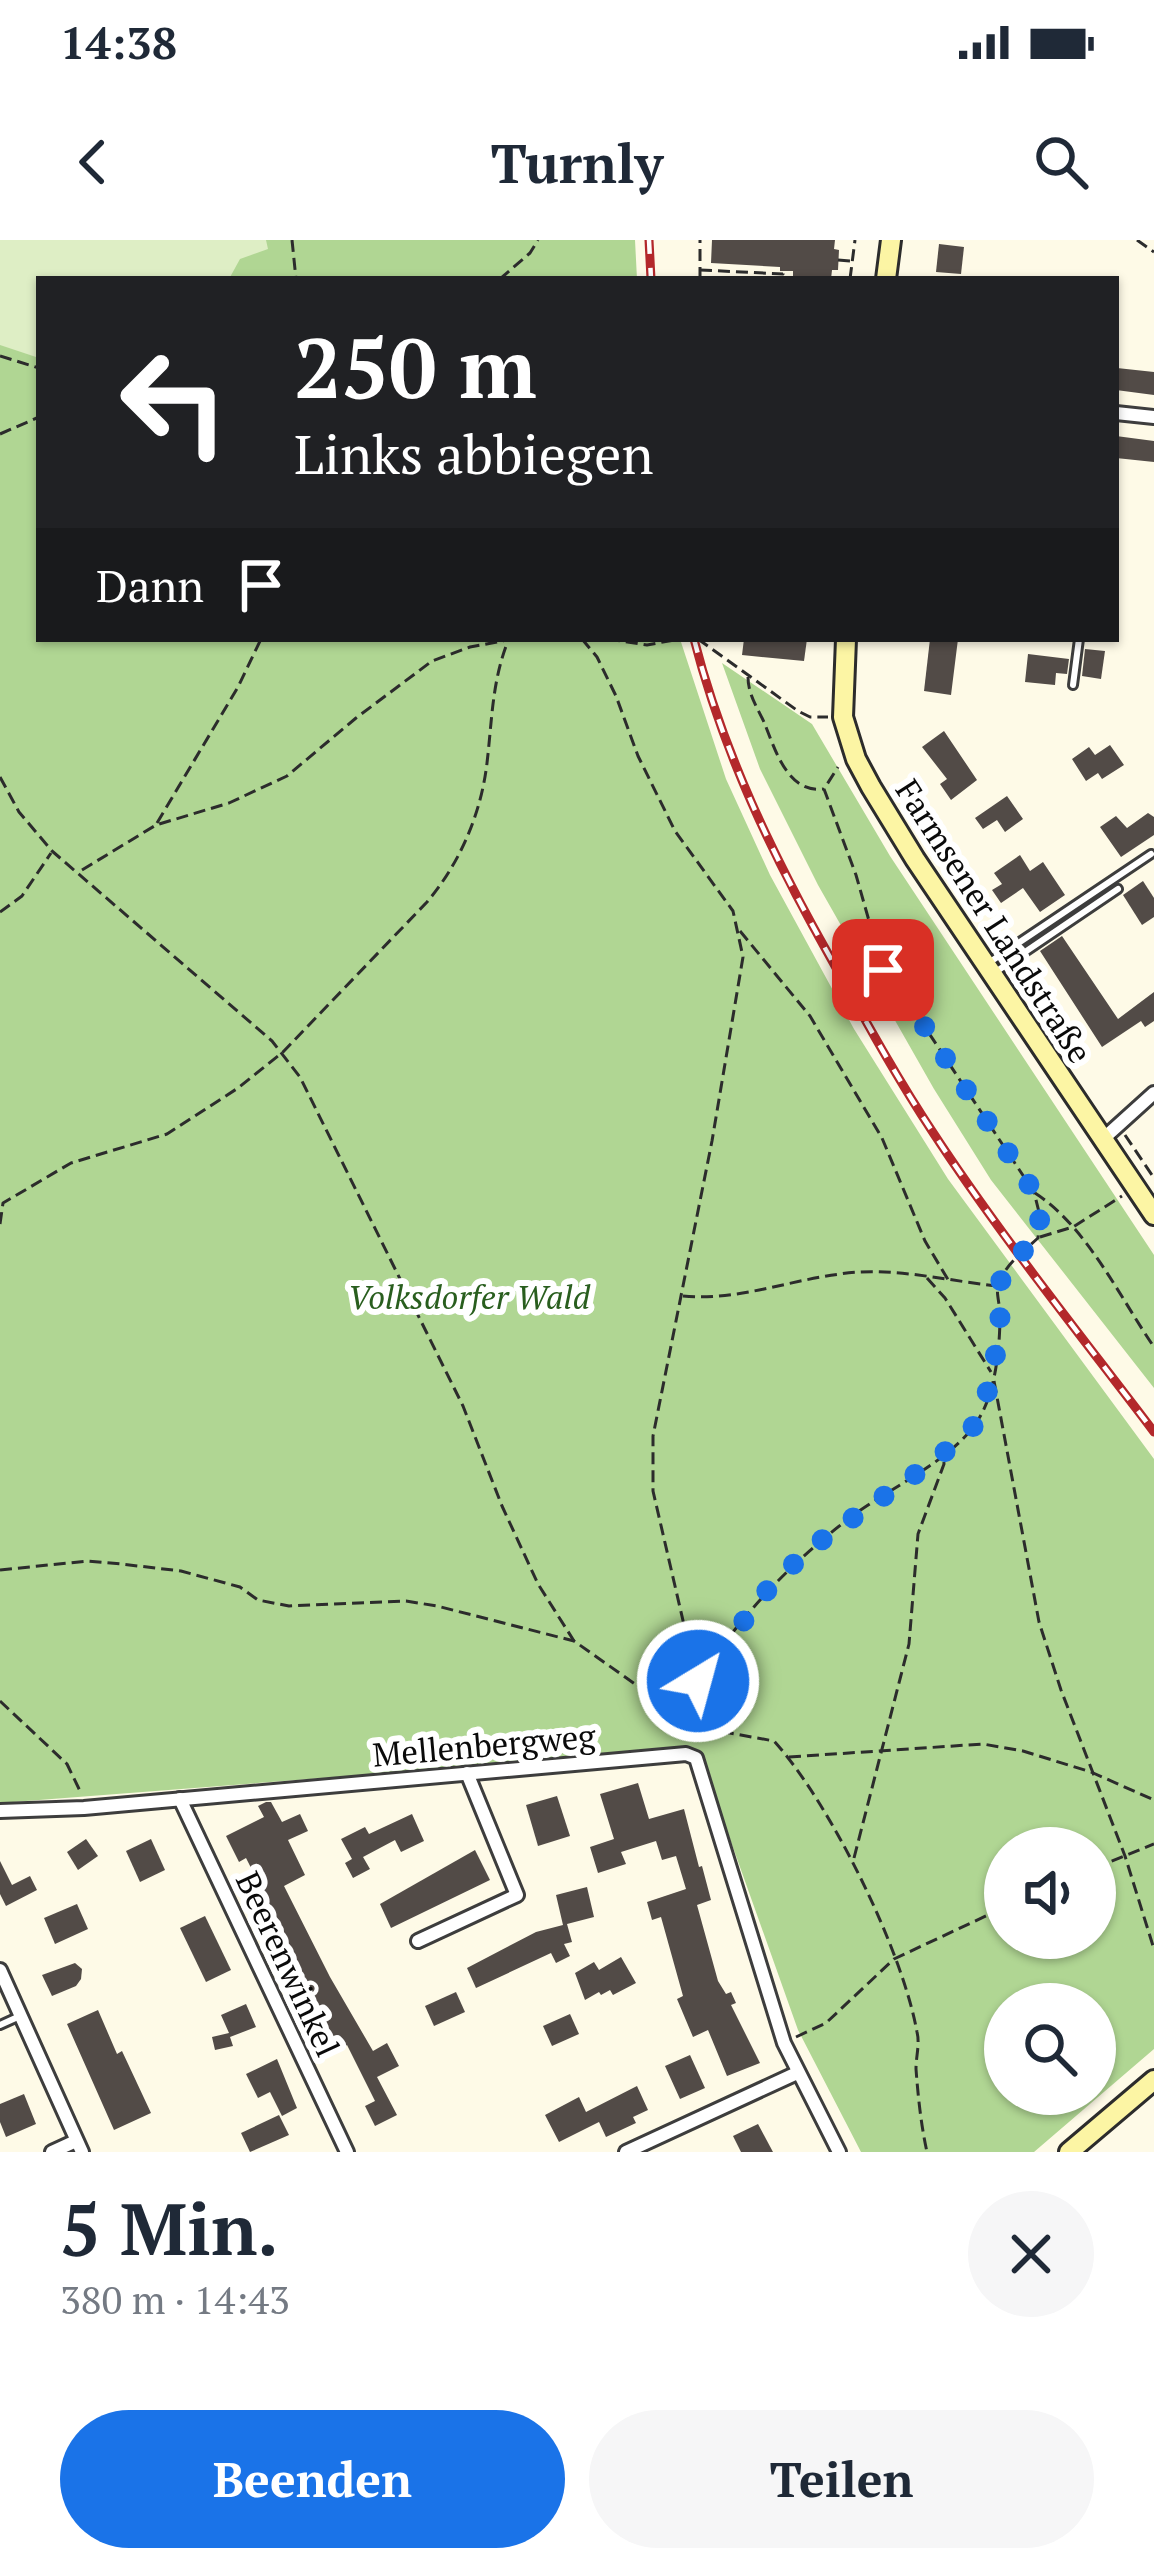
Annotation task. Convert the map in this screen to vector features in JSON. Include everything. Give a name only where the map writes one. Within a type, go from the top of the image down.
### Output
[{"type":"main road","points":[[886,276],[891,240]]},
{"type":"main road","name":"Farmsener Landstraße","points":[[845,642],[843,717],[856,759],[888,818],[1154,1215]]},
{"type":"main road","points":[[1069,2152],[1154,2080]]},
{"type":"street","points":[[1119,413],[1154,417]]},
{"type":"street","points":[[1103,1139],[1154,1093]]},
{"type":"street","name":"Mellenbergweg","points":[[0,1811],[84,1808],[686,1754],[696,1758],[784,2043],[839,2152]]},
{"type":"street","points":[[418,1941],[518,1894],[467,1773]]},
{"type":"street","name":"Beerenwinkel","points":[[180,1799],[347,2152]]},
{"type":"street","points":[[0,1970],[79,2146],[52,2152]]},
{"type":"street","points":[[626,2152],[797,2073]]},
{"type":"lane","points":[[1073,685],[1079,642]]},
{"type":"lane","points":[[988,970],[1151,854]]},
{"type":"lane","points":[[988,970],[1118,890]]},
{"type":"lane","points":[[0,2024],[20,2016]]},
{"type":"path","points":[[292,240],[296,276]]},
{"type":"path","points":[[503,276],[538,240]]},
{"type":"path","points":[[700,240],[700,276]]},
{"type":"path","points":[[850,276],[855,240]]},
{"type":"path","points":[[1137,240],[1154,252]]},
{"type":"path","points":[[838,260],[853,261]]},
{"type":"path","points":[[700,269],[784,271]]},
{"type":"path","points":[[0,356],[36,367]]},
{"type":"path","points":[[0,434],[36,418]]},
{"type":"path","points":[[156,825],[260,642]]},
{"type":"path","points":[[80,872],[156,825],[266,788],[304,764],[432,662],[499,642]]},
{"type":"path","points":[[0,1224],[1,1202],[71,1163],[167,1134],[238,1088],[283,1052],[428,902],[463,850],[487,767],[498,667],[509,642]]},
{"type":"path","points":[[584,642],[616,696],[638,756],[675,831],[722,893],[739,929],[810,1016],[882,1138],[926,1241],[950,1282]]},
{"type":"path","points":[[627,642],[663,642]]},
{"type":"path","points":[[702,642],[810,717],[843,717]]},
{"type":"path","points":[[748,675],[751,697],[780,761],[809,790],[824,789]]},
{"type":"path","points":[[856,759],[835,769],[824,789],[856,875],[883,970],[1034,1192],[1040,1216],[1038,1238]]},
{"type":"path","points":[[0,777],[19,812],[52,851],[283,1052],[301,1077],[463,1406],[538,1584],[574,1641]]},
{"type":"path","points":[[0,912],[22,896],[52,851]]},
{"type":"path","points":[[696,1727],[698,1681],[652,1491],[653,1436],[742,976],[739,929]]},
{"type":"path","points":[[1119,1126],[1154,1178]]},
{"type":"path","points":[[698,1681],[769,1588],[809,1549],[943,1453],[977,1422],[993,1375],[1000,1318],[998,1286],[1011,1262],[1038,1238],[1073,1227],[1135,1186]]},
{"type":"path","points":[[1034,1192],[1073,1227],[1154,1347]]},
{"type":"path","points":[[681,1296],[717,1299],[842,1273],[882,1272],[998,1286]]},
{"type":"path","points":[[927,1278],[945,1298],[993,1375],[1039,1622],[1126,1856],[1154,1949]]},
{"type":"path","points":[[853,1863],[909,1644],[918,1534],[944,1464],[943,1453]]},
{"type":"path","points":[[0,1570],[88,1561],[181,1571],[240,1587],[258,1600],[289,1606],[406,1601],[574,1641],[696,1727],[774,1741],[789,1757],[853,1863],[893,1958],[919,2036],[916,2062],[927,2152]]},
{"type":"path","points":[[0,1701],[67,1765],[84,1808]]},
{"type":"path","points":[[789,1757],[983,1744],[1091,1772],[1154,1800]]},
{"type":"path","points":[[1116,1860],[1154,1844]]},
{"type":"path","points":[[784,2043],[826,2024],[893,1958],[984,1917]]},
{"type":"green space","name":"Volksdorfer Wald","points":[[0,240],[635,240],[637,276],[36,276],[36,642],[681,642],[726,779],[770,875],[854,1029],[948,1179],[1154,1459],[1154,2049],[1116,2082],[1116,1983],[984,1983],[984,2115],[1077,2115],[1034,2152],[861,2152],[798,2030],[698,1749],[0,1803]]},
{"type":"green space","points":[[0,240],[266,240],[268,249],[240,259],[231,276],[36,276],[36,357],[0,345]]},
{"type":"green space","points":[[722,663],[812,724],[890,856],[1154,1255],[1154,1388],[991,1180],[934,1089],[818,885],[760,769]]},
{"type":"building","points":[[712,240],[835,240],[834,249],[839,250],[838,270],[832,270],[831,276],[793,276],[793,271],[780,271],[780,267],[711,263]]},
{"type":"building","points":[[939,244],[964,247],[961,274],[936,272]]},
{"type":"building","points":[[1119,368],[1154,372],[1154,395],[1119,390]]},
{"type":"building","points":[[1119,436],[1154,441],[1154,462],[1119,458]]},
{"type":"building","points":[[744,642],[807,642],[804,661],[742,655]]},
{"type":"building","points":[[930,642],[958,642],[951,695],[924,691]]},
{"type":"building","points":[[1085,649],[1105,651],[1101,679],[1082,676]]},
{"type":"building","points":[[1028,654],[1069,659],[1067,674],[1056,673],[1055,685],[1025,682]]},
{"type":"building","points":[[944,731],[977,780],[951,800],[940,784],[947,779],[922,747]]},
{"type":"building","points":[[1110,745],[1124,765],[1102,779],[1098,773],[1086,781],[1072,759],[1089,747],[1095,755]]},
{"type":"building","points":[[1007,796],[1023,819],[1005,832],[997,820],[983,829],[975,818]]},
{"type":"building","points":[[1148,813],[1154,817],[1154,835],[1121,857],[1100,827],[1116,816],[1127,828]]},
{"type":"building","points":[[1020,855],[1030,871],[1043,862],[1065,895],[1040,912],[1023,888],[1001,903],[992,890],[1002,884],[994,873]]},
{"type":"building","points":[[1143,881],[1154,898],[1154,917],[1142,925],[1123,895]]},
{"type":"building","points":[[1062,936],[1118,1019],[1154,992],[1154,1021],[1145,1027],[1141,1021],[1102,1047],[1040,951]]},
{"type":"building","points":[[638,1783],[649,1819],[684,1809],[702,1866],[711,1900],[697,1905],[718,1981],[726,1994],[731,1992],[736,2003],[731,2005],[760,2063],[727,2076],[708,2030],[693,2037],[677,1999],[683,1996],[661,1917],[652,1920],[647,1902],[686,1889],[676,1856],[662,1860],[656,1841],[621,1852],[626,1864],[598,1873],[590,1847],[614,1839],[600,1794]]},
{"type":"building","points":[[557,1796],[570,1836],[538,1846],[526,1805]]},
{"type":"building","points":[[271,1802],[282,1822],[300,1814],[308,1831],[288,1840],[305,1875],[284,1886],[373,2051],[387,2043],[399,2066],[377,2077],[397,2115],[375,2126],[365,2106],[375,2101],[347,2045],[339,2050],[266,1915],[273,1911],[246,1858],[239,1862],[226,1836],[264,1817],[258,1806]]},
{"type":"building","points":[[412,1814],[424,1841],[401,1852],[395,1840],[363,1857],[370,1869],[353,1878],[345,1863],[352,1859],[341,1839],[365,1827],[369,1834]]},
{"type":"building","points":[[86,1839],[98,1856],[78,1870],[67,1852]]},
{"type":"building","points":[[151,1839],[165,1870],[140,1882],[126,1851]]},
{"type":"building","points":[[475,1850],[490,1880],[391,1928],[380,1904]]},
{"type":"building","points":[[0,1861],[12,1885],[30,1876],[37,1890],[6,1906],[0,1894]]},
{"type":"building","points":[[587,1887],[594,1917],[567,1924],[572,1942],[564,1944],[570,1956],[556,1963],[551,1953],[476,1988],[467,1968],[536,1932],[563,1925],[556,1895]]},
{"type":"building","points":[[77,1904],[88,1929],[55,1944],[44,1918]]},
{"type":"building","points":[[205,1916],[231,1970],[206,1982],[180,1928]]},
{"type":"building","points":[[621,1957],[636,1983],[613,1995],[610,1990],[585,2000],[575,1973],[594,1962],[599,1970]]},
{"type":"building","points":[[75,1963],[82,1969],[81,1979],[52,1996],[42,1975]]},
{"type":"building","points":[[456,1992],[465,2012],[434,2026],[425,2006]]},
{"type":"building","points":[[246,2004],[256,2027],[230,2037],[233,2046],[215,2050],[212,2037],[229,2033],[221,2015]]},
{"type":"building","points":[[98,2010],[151,2113],[114,2130],[67,2024]]},
{"type":"building","points":[[570,2014],[579,2034],[552,2046],[543,2026]]},
{"type":"building","points":[[690,2055],[705,2088],[680,2099],[665,2066]]},
{"type":"building","points":[[277,2059],[297,2108],[282,2116],[270,2092],[258,2098],[246,2074]]},
{"type":"building","points":[[637,2086],[648,2110],[633,2117],[636,2123],[606,2137],[599,2122],[559,2142],[545,2115],[579,2097],[586,2112]]},
{"type":"building","points":[[24,2094],[36,2124],[6,2137],[0,2104]]},
{"type":"building","points":[[279,2115],[289,2135],[250,2152],[241,2133]]},
{"type":"building","points":[[758,2124],[773,2152],[741,2152],[733,2136]]},
{"type":"railway","points":[[649,240],[651,276]]},
{"type":"railway","points":[[695,642],[719,722],[770,842],[880,1045],[985,1208],[1154,1432]]},
{"type":"route","points":[[698,1681],[769,1588],[809,1549],[924,1468],[977,1422],[993,1375],[1000,1318],[998,1286],[1011,1262],[1038,1238],[1040,1216],[1034,1192],[883,970]]}]
